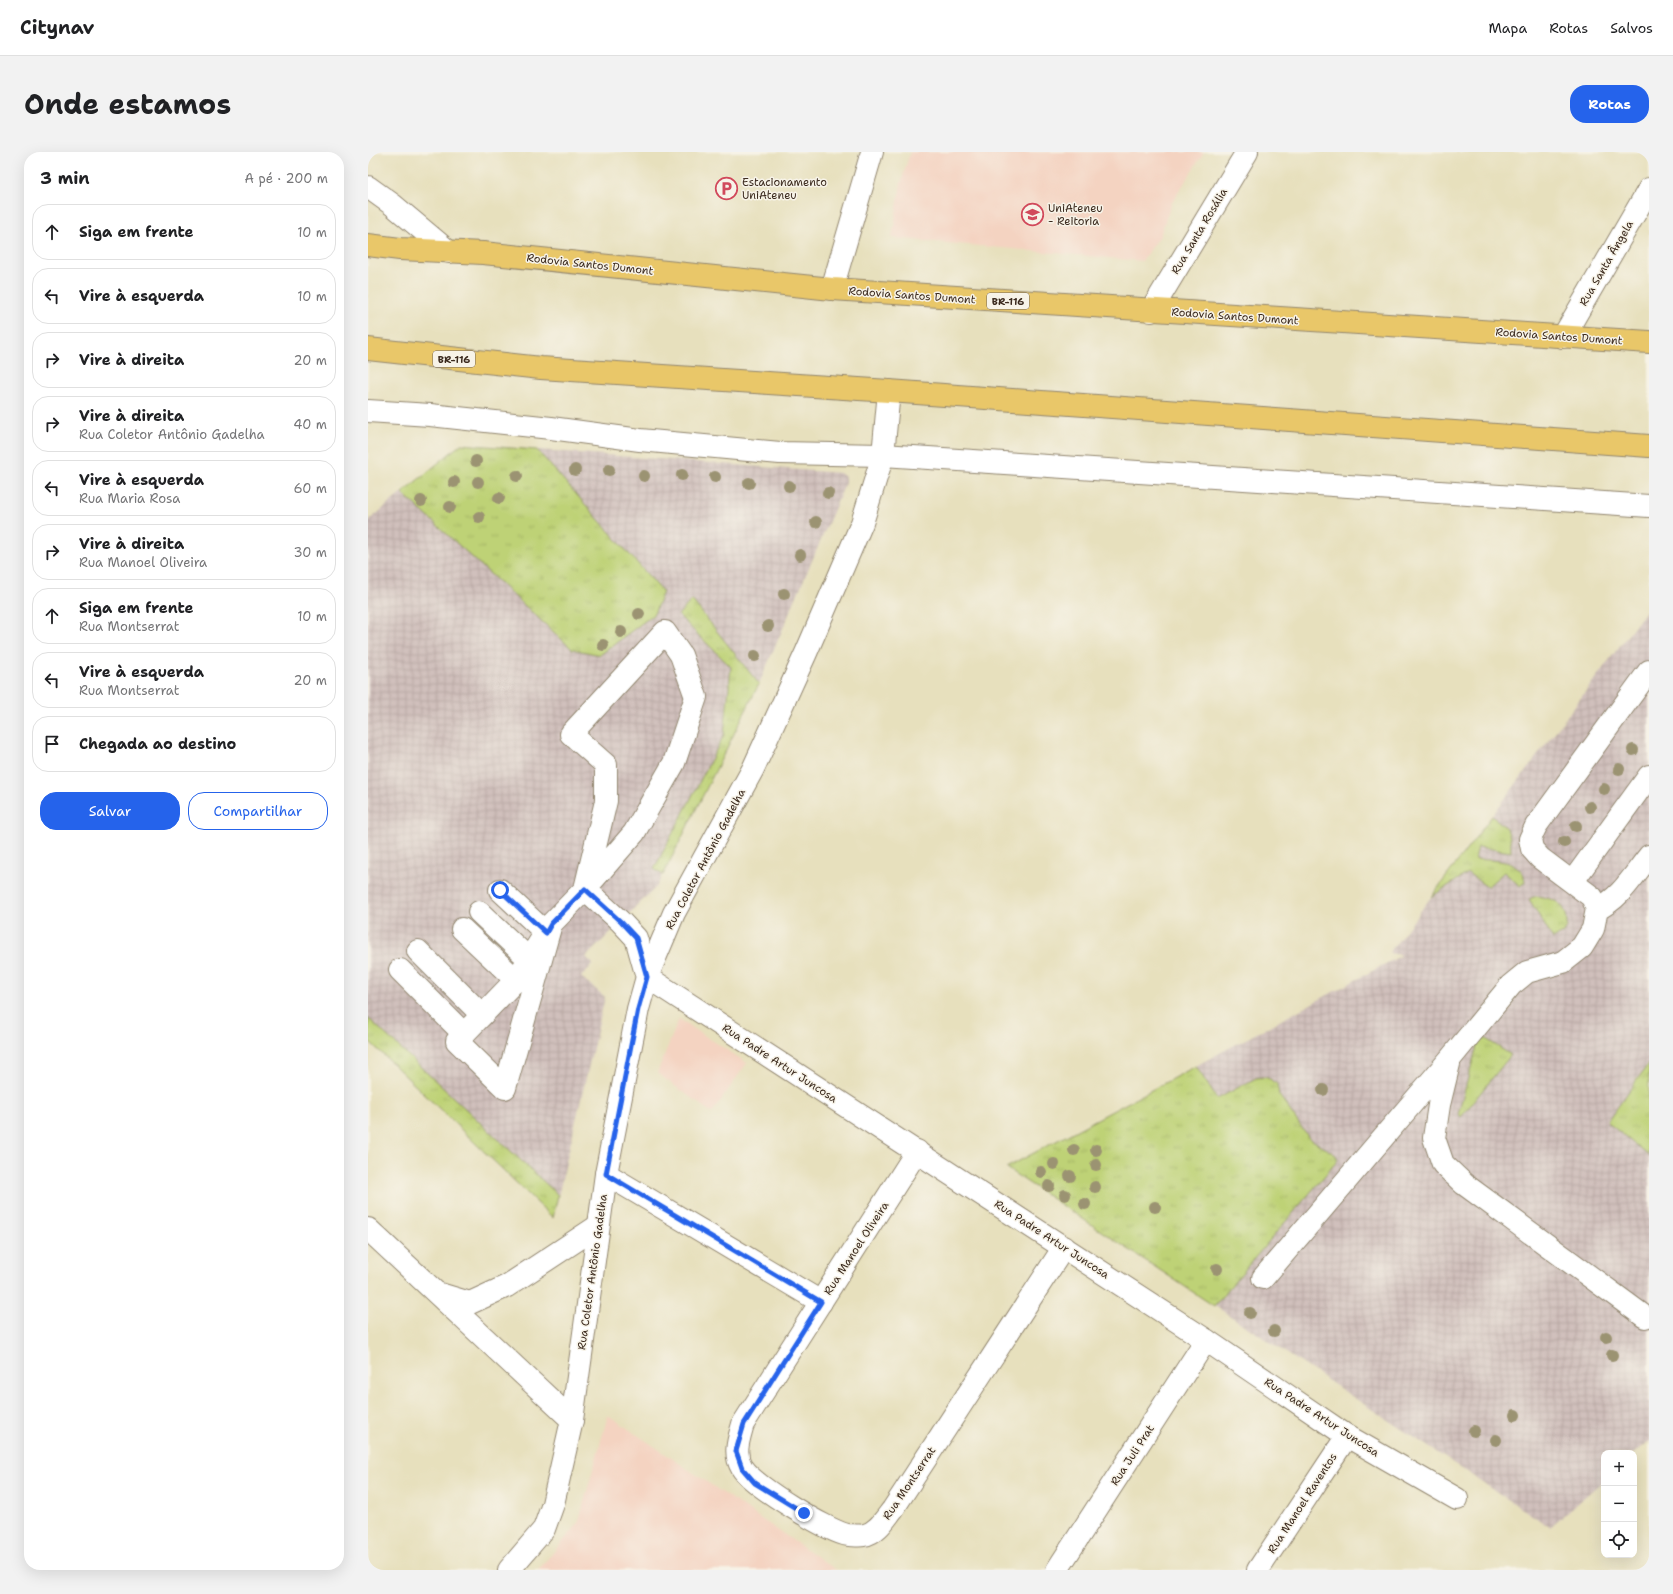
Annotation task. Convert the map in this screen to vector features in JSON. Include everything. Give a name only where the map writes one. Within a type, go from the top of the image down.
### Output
[{"type":"highway","name":"Rodovia Santos Dumont","points":[[368,244],[400,249],[483,253],[832,289],[1151,311],[1649,342]]},
{"type":"highway","name":"BR-116","points":[[368,349],[540,368],[889,390],[1649,446]]},
{"type":"street","points":[[832,289],[872,152]]},
{"type":"street","name":"Rua Santa Rosália","points":[[1151,311],[1247,152]]},
{"type":"street","points":[[368,187],[393,205],[449,252]]},
{"type":"street","name":"Rua Santa Ângela","points":[[1563,337],[1649,189]]},
{"type":"street","name":"Rua Coletor Antônio Gadelha","points":[[509,1570],[544,1529],[553,1504],[572,1420],[606,1174],[638,1009],[647,977],[674,913],[753,769],[806,653],[862,523],[883,455],[889,390]]},
{"type":"street","points":[[368,411],[430,415],[551,428],[640,440],[780,453],[883,455],[1649,506]]},
{"type":"street","points":[[548,928],[505,1088],[457,1041],[516,980],[548,928],[585,889],[634,833],[674,763],[696,697],[681,655],[665,632],[571,734],[606,765],[606,801],[585,889]]},
{"type":"street","points":[[1263,1278],[1511,986],[1527,972],[1563,962],[1582,947],[1593,929],[1597,909],[1592,897],[1573,881],[1540,858],[1532,849],[1530,839],[1536,826],[1649,671]]},
{"type":"street","points":[[1573,881],[1649,776]]},
{"type":"street","points":[[1597,909],[1608,904],[1618,896],[1649,856]]},
{"type":"street","points":[[585,889],[636,938],[647,977]]},
{"type":"street","points":[[500,890],[548,928]]},
{"type":"street","points":[[479,912],[529,959]]},
{"type":"street","points":[[462,929],[516,980]]},
{"type":"street","points":[[418,951],[482,1015]]},
{"type":"street","points":[[400,970],[464,1034]]},
{"type":"street","name":"Rua Padre Artur Juncosa","points":[[647,977],[1206,1340],[1347,1436],[1457,1499]]},
{"type":"street","points":[[1450,1059],[1439,1105],[1434,1138],[1443,1164],[1464,1184],[1645,1317]]},
{"type":"street","name":"Rua Manoel Oliveira","points":[[755,1405],[918,1152]]},
{"type":"street","points":[[606,1174],[821,1302]]},
{"type":"street","points":[[436,1294],[470,1303],[507,1286],[598,1226]]},
{"type":"street","points":[[368,1229],[572,1420]]},
{"type":"street","name":"Rua Montserrat","points":[[755,1405],[744,1424],[736,1451],[742,1468],[755,1483],[828,1527],[847,1535],[864,1535],[879,1527],[893,1509],[1064,1247]]},
{"type":"street","name":"Rua Juli Prat","points":[[1057,1570],[1206,1340]]},
{"type":"street","name":"Rua Manoel Raventos","points":[[1258,1570],[1347,1436]]},
{"type":"shaded area","name":"UniAteneu - Reitoria","points":[[910,152],[1204,152],[1171,204],[1160,236],[1142,261],[892,238],[901,183]]},
{"type":"shaded area","points":[[461,444],[840,473],[845,477],[845,484],[759,684],[657,886],[586,957],[593,964],[581,977],[605,997],[553,1218],[368,1040],[368,521]]},
{"type":"shaded area","points":[[1649,607],[1649,1063],[1635,1081],[1639,1147],[1649,1156],[1649,1441],[1637,1451],[1637,1450],[1601,1450],[1601,1483],[1550,1527],[1006,1168],[1402,955],[1389,953]]},
{"type":"shaded area","points":[[679,1019],[747,1063],[712,1113],[657,1073]]},
{"type":"shaded area","points":[[608,1415],[837,1570],[538,1570],[578,1524]]},
{"type":"green space","points":[[461,444],[537,450],[663,592],[654,614],[600,655],[572,649],[402,493]]},
{"type":"green space","points":[[692,600],[759,684],[663,875],[654,869],[724,735],[731,667],[678,615]]},
{"type":"green space","points":[[1492,816],[1508,831],[1511,852],[1478,847],[1475,859],[1506,862],[1513,865],[1523,874],[1525,882],[1520,886],[1504,872],[1487,887],[1468,873],[1431,897]]},
{"type":"green space","points":[[1536,896],[1555,901],[1560,904],[1566,913],[1567,927],[1563,933],[1553,939],[1529,899]]},
{"type":"green space","points":[[368,1018],[558,1195],[553,1218],[368,1040]]},
{"type":"green space","points":[[1480,1035],[1511,1055],[1461,1117],[1458,1114]]},
{"type":"green space","points":[[1649,1063],[1649,1156],[1607,1122]]},
{"type":"green space","points":[[1196,1066],[1217,1099],[1256,1078],[1265,1077],[1272,1080],[1277,1084],[1279,1095],[1309,1138],[1336,1155],[1338,1160],[1214,1306],[1006,1168]]},
{"type":"place","name":"Estacionamento UniAteneu","points":[[727,188]]},
{"type":"place","name":"UniAteneu - Reitoria","points":[[1032,214]]},
{"type":"route","points":[[500,890],[546,933],[551,924],[585,889],[636,938],[647,977],[638,1009],[606,1174],[821,1302],[744,1424],[736,1451],[742,1468],[755,1483],[804,1513]]}]
